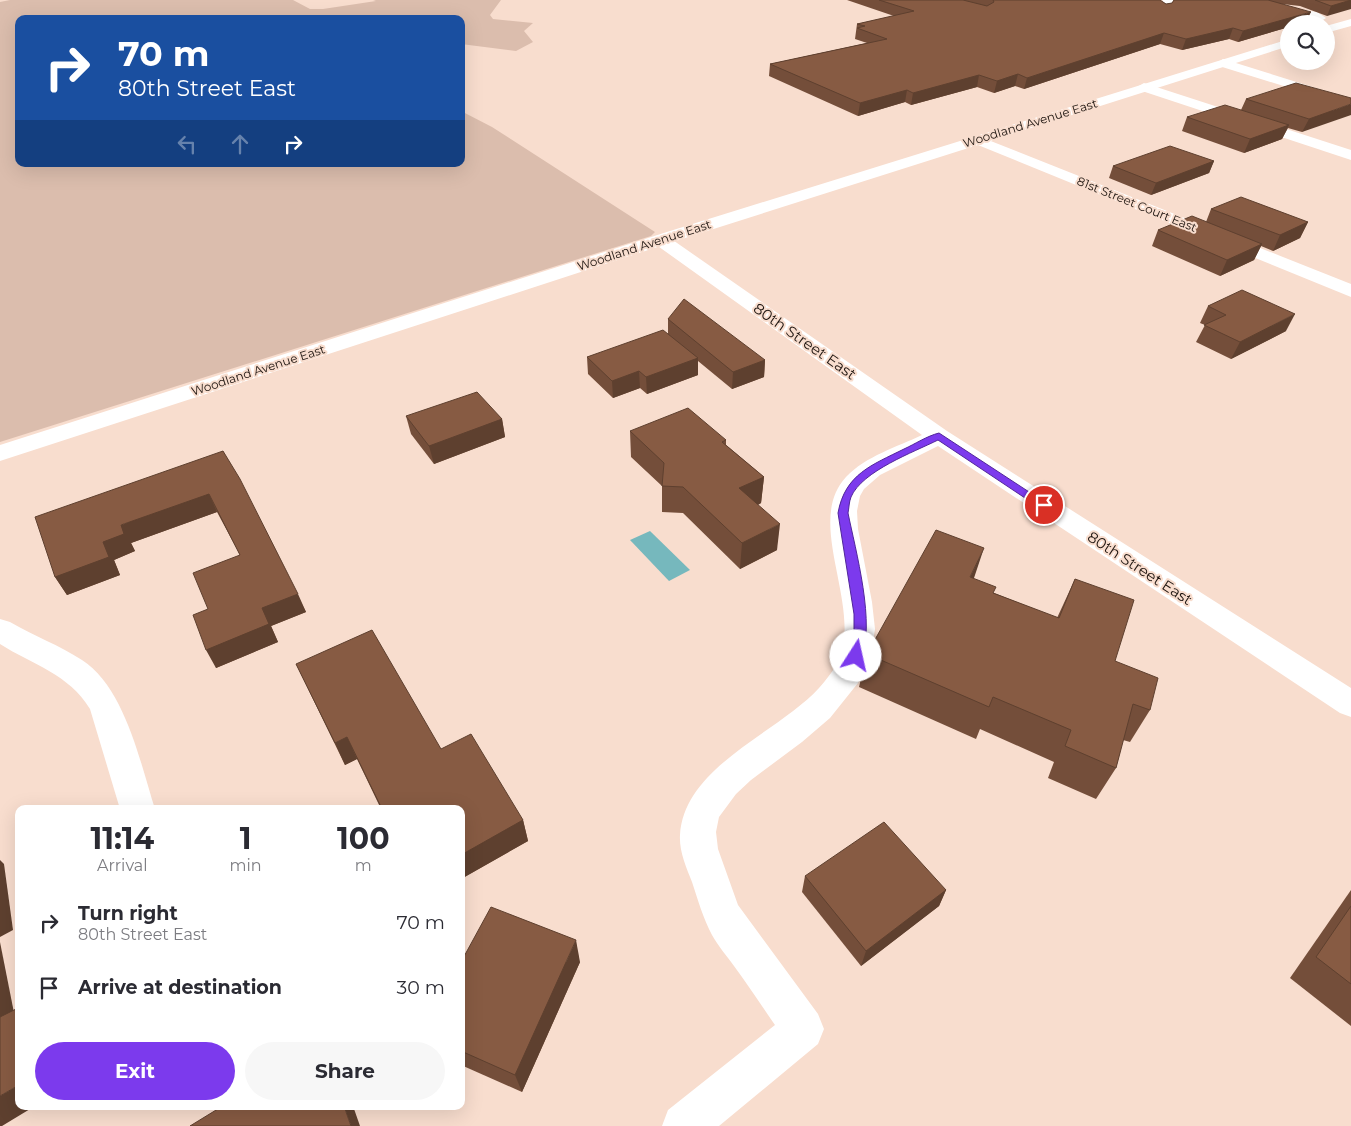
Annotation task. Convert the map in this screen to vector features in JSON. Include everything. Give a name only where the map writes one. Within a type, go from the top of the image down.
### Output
[{"type":"street","points":[[1163,10],[1168,1],[1172,0]]},
{"type":"street","points":[[1280,8],[1301,16],[1349,23]]},
{"type":"street","points":[[1335,27],[1349,23]]},
{"type":"street","name":"Woodland Avenue East","points":[[0,454],[662,240],[1280,45]]},
{"type":"street","points":[[1222,63],[1351,103]]},
{"type":"street","points":[[1144,87],[1351,155]]},
{"type":"street","name":"81st Street Court East","points":[[978,140],[1351,291]]},
{"type":"street","name":"80th Street East","points":[[662,240],[939,436],[1351,704]]},
{"type":"street","points":[[684,1126],[803,1029],[725,920],[701,857],[698,833],[700,820],[705,807],[721,786],[746,764],[804,722],[826,701],[844,678],[856,656],[860,634],[860,614],[843,522],[846,496],[853,485],[868,472],[939,436]]},
{"type":"street","points":[[0,630],[76,670],[98,691],[105,706],[137,805]]},
{"type":"shaded area","points":[[10,0],[293,0],[310,9],[323,9],[376,1],[373,0],[501,0],[490,15],[493,19],[533,23],[524,31],[533,42],[516,51],[465,45],[465,15],[15,15],[15,167],[465,167],[465,113],[492,127],[655,232],[651,236],[0,442],[0,2]]},
{"type":"water","points":[[650,531],[690,570],[669,581],[630,540]]},
{"type":"building","points":[[879,0],[963,0],[987,6],[994,2],[993,0],[1160,0],[1166,4],[1172,3],[1174,0],[1268,0],[1311,12],[1300,15],[1280,15],[1280,21],[1243,31],[1233,28],[1186,39],[1164,33],[1027,78],[1018,74],[997,81],[979,75],[913,93],[907,90],[860,103],[770,64],[887,39],[857,28],[865,26],[857,24],[914,11]]},
{"type":"building","points":[[1315,0],[1351,0],[1331,6]]},
{"type":"building","points":[[1296,83],[1351,98],[1351,104],[1309,119],[1246,99]]},
{"type":"building","points":[[1225,105],[1289,125],[1250,139],[1187,117]]},
{"type":"building","points":[[1170,146],[1214,161],[1156,183],[1113,166]]},
{"type":"building","points":[[1241,197],[1308,222],[1280,235],[1211,209]]},
{"type":"building","points":[[1192,216],[1262,244],[1227,260],[1158,230]]},
{"type":"building","points":[[1242,290],[1295,314],[1240,342],[1204,325],[1226,315],[1208,306]]},
{"type":"building","points":[[684,299],[765,360],[733,372],[668,319]]},
{"type":"building","points":[[663,330],[698,358],[646,377],[639,371],[612,381],[587,357]]},
{"type":"building","points":[[477,392],[502,419],[429,446],[406,416]]},
{"type":"building","points":[[688,408],[726,440],[722,442],[764,477],[739,488],[780,524],[742,543],[683,487],[662,486],[664,463],[630,431]]},
{"type":"building","points":[[223,451],[240,479],[298,594],[262,608],[269,624],[206,650],[193,615],[208,609],[193,573],[240,555],[209,494],[121,525],[124,534],[103,542],[109,557],[55,577],[35,517]]},
{"type":"building","points":[[936,530],[984,548],[970,577],[996,587],[993,593],[1059,618],[1075,579],[1134,600],[1115,661],[1158,678],[1150,710],[1133,704],[1116,768],[1065,746],[1071,730],[993,697],[989,707],[867,654]]},
{"type":"building","points":[[372,630],[441,749],[471,734],[523,820],[465,853],[465,805],[380,805],[347,737],[335,743],[296,664]]},
{"type":"building","points":[[884,822],[946,890],[866,951],[805,876]]},
{"type":"building","points":[[1351,906],[1351,984],[1316,957]]},
{"type":"building","points":[[491,907],[576,940],[515,1075],[465,1053],[465,955]]},
{"type":"building","points":[[15,1010],[15,1087],[0,1096],[0,1017]]},
{"type":"building","points":[[216,1110],[345,1110],[351,1126],[190,1126]]},
{"type":"route","points":[[856,656],[860,634],[860,614],[843,513],[849,490],[868,472],[939,436],[1044,505]]}]
